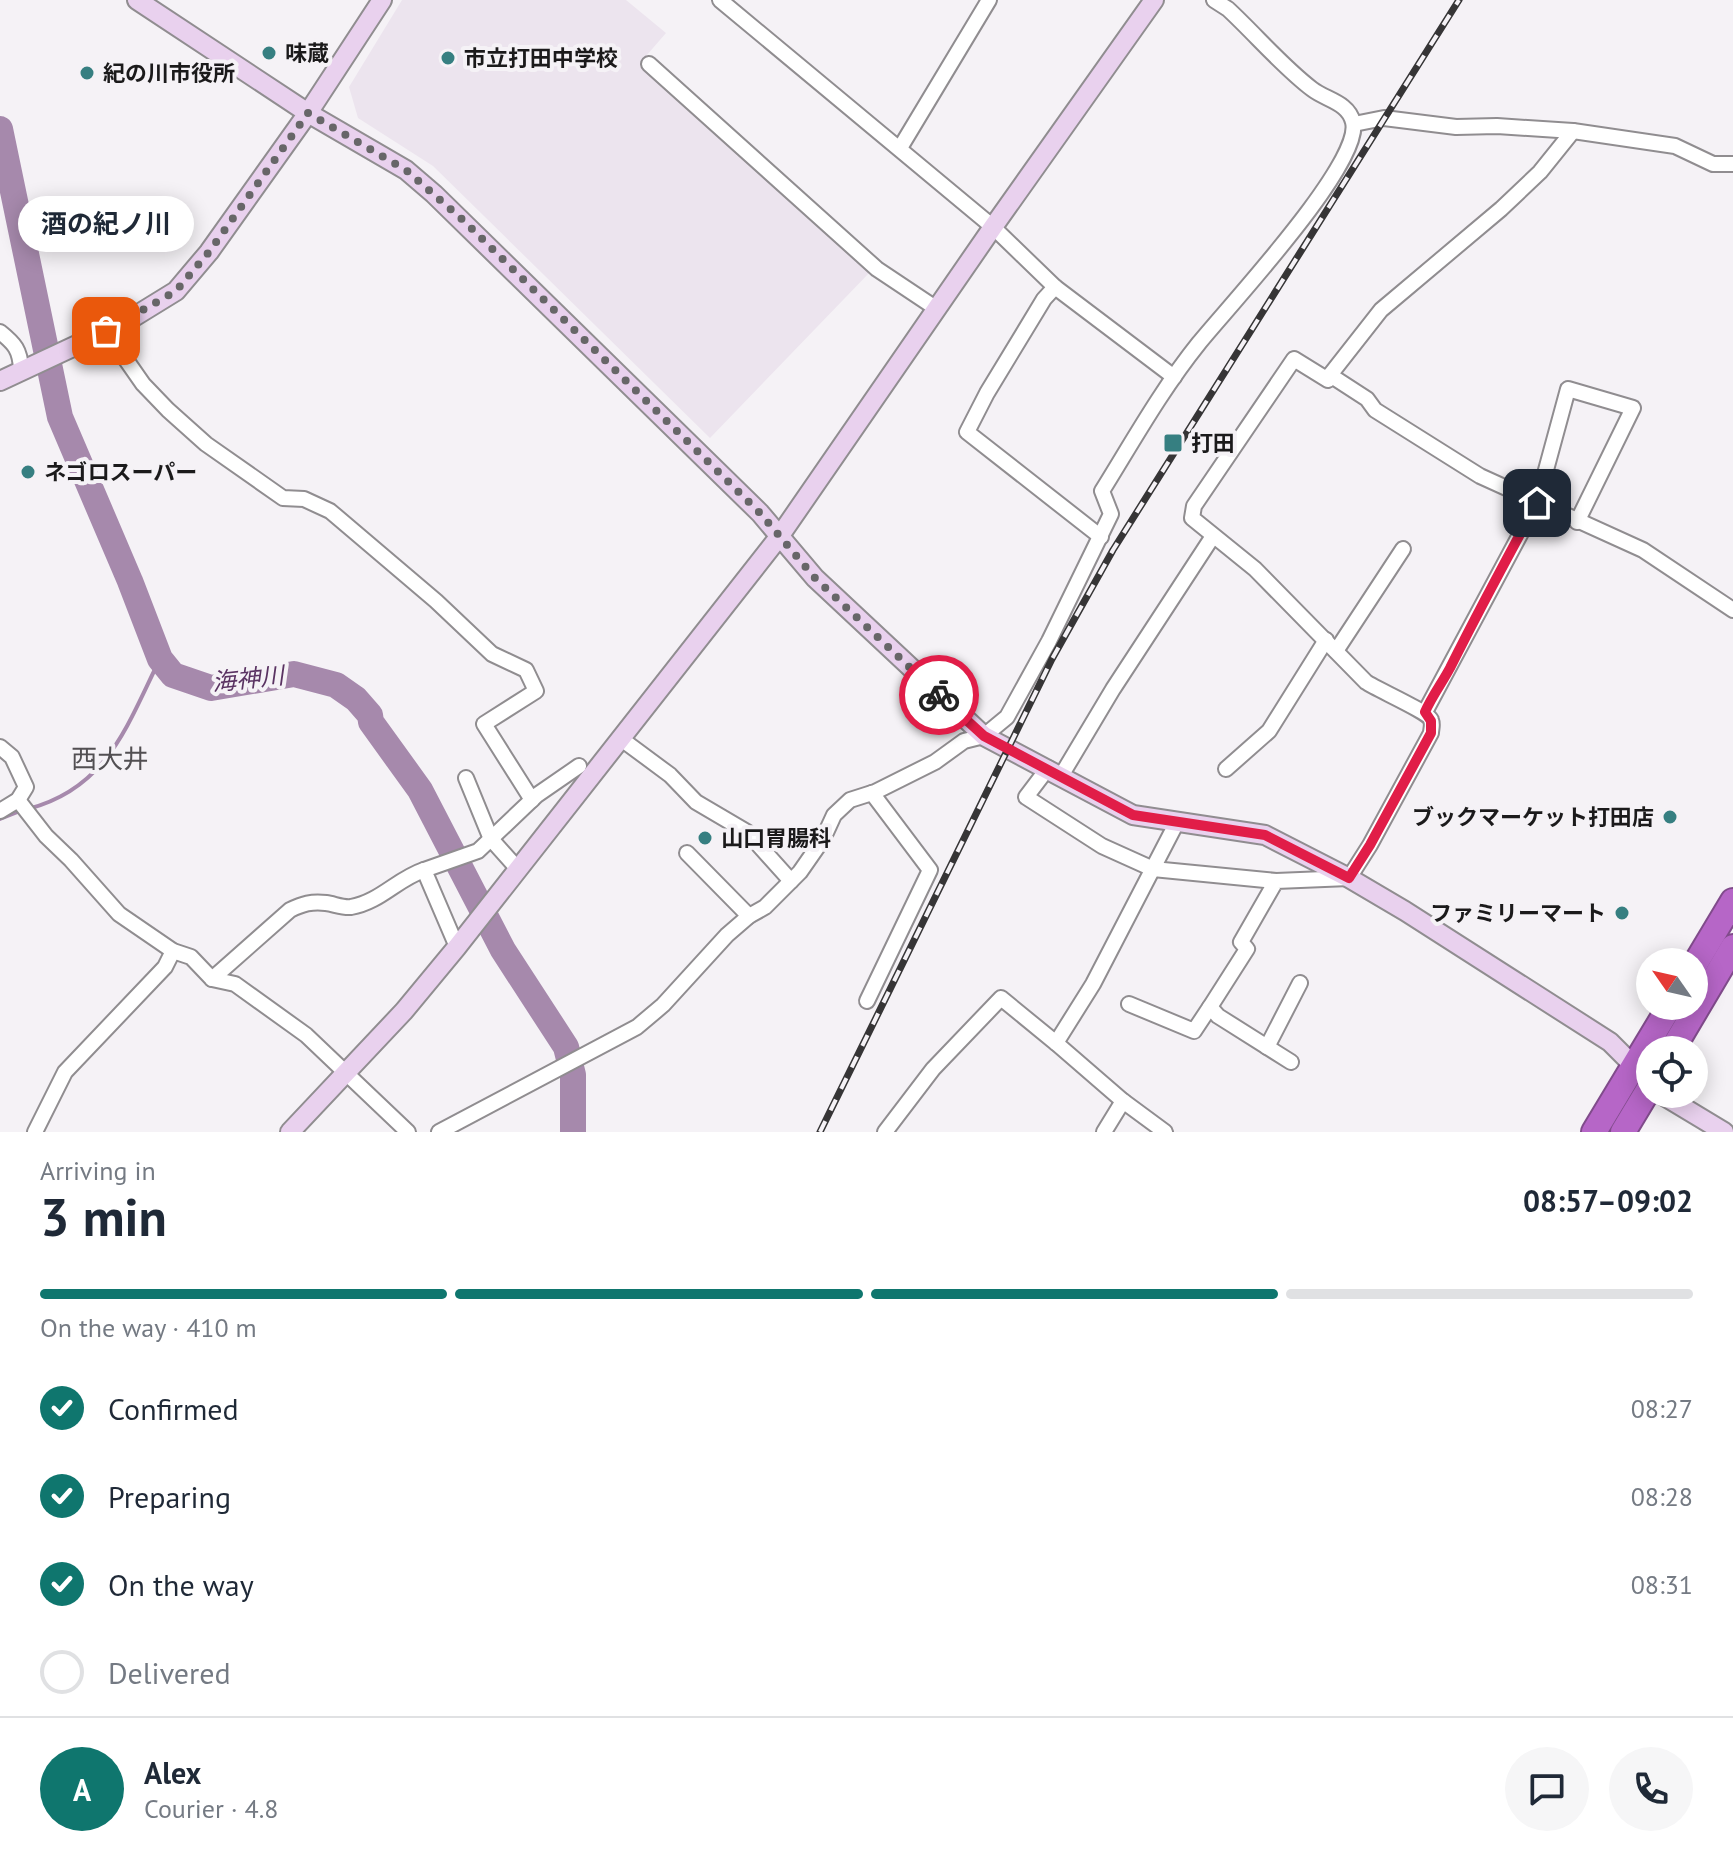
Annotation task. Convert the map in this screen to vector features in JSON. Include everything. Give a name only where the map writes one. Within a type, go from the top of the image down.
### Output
[{"type":"highway","points":[[1705,948],[1733,901]]},
{"type":"highway","points":[[1680,1036],[1733,947]]},
{"type":"highway","points":[[1594,1132],[1636,1088]]},
{"type":"highway","points":[[1623,1132],[1636,1100]]},
{"type":"street","points":[[137,0],[308,113],[406,170],[434,194],[749,503],[815,578],[984,736],[1133,815],[1265,835],[1405,911],[1610,1042],[1636,1069]]},
{"type":"street","points":[[0,381],[106,331],[176,291],[209,252],[308,113],[382,0]]},
{"type":"street","points":[[720,0],[993,227],[1055,287],[1174,377]]},
{"type":"street","points":[[900,148],[989,0]]},
{"type":"street","points":[[290,1132],[347,1072],[461,941],[779,537],[1154,0]]},
{"type":"street","points":[[439,1132],[637,1027],[663,1005],[727,935],[765,907],[791,881],[823,839],[834,815],[850,800],[872,793],[935,762],[964,741],[984,736],[1007,717],[1049,641],[1111,514],[1102,491],[1174,377],[1199,343],[1271,261],[1348,154],[1354,124],[1346,107],[1313,90],[1228,9],[1214,0]]},
{"type":"street","points":[[649,64],[877,269],[937,309]]},
{"type":"street","points":[[1354,124],[1384,118],[1456,127],[1497,126],[1573,131],[1675,146],[1713,164],[1733,164]]},
{"type":"street","points":[[1349,878],[1431,733],[1431,721],[1425,712],[1366,682],[1255,569],[1192,518],[1194,506],[1294,359],[1328,380],[1381,310],[1501,209],[1540,172],[1573,131]]},
{"type":"street","points":[[1055,287],[1044,299],[967,432],[1101,537]]},
{"type":"street","points":[[106,331],[143,384],[206,444],[283,498],[304,499],[330,511],[436,601],[492,654],[526,670],[536,691],[484,724],[532,800]]},
{"type":"street","points":[[0,332],[16,345],[21,369]]},
{"type":"street","points":[[1330,375],[1367,399],[1375,410],[1480,476],[1643,550],[1733,610]]},
{"type":"street","points":[[1425,712],[1537,503],[1568,389],[1633,408],[1577,522]]},
{"type":"street","points":[[1213,536],[1054,772],[1026,797],[1102,846],[1153,869],[1276,881],[1349,878]]},
{"type":"street","points":[[1226,769],[1269,731],[1403,549]]},
{"type":"street","points":[[620,738],[670,775],[696,802],[747,832],[791,881]]},
{"type":"street","points":[[0,747],[12,757],[26,787],[18,800],[0,811]]},
{"type":"street","points":[[212,979],[290,910],[305,903],[348,908],[380,898],[414,874],[478,851],[532,800],[579,766]]},
{"type":"street","points":[[466,778],[491,839],[517,868]]},
{"type":"street","points":[[867,1001],[930,870],[872,793]]},
{"type":"street","points":[[18,800],[46,836],[119,914],[173,951],[191,957],[212,979],[235,984],[306,1035],[408,1132]]},
{"type":"street","points":[[1056,1043],[1093,984],[1177,822]]},
{"type":"street","points":[[687,853],[749,916]]},
{"type":"street","points":[[424,870],[461,941]]},
{"type":"street","points":[[1129,1004],[1194,1031],[1247,949],[1241,942],[1276,881]]},
{"type":"street","points":[[35,1132],[65,1072],[165,967],[173,951]]},
{"type":"street","points":[[1267,1047],[1300,983]]},
{"type":"street","points":[[885,1132],[933,1069],[1001,998],[1123,1101],[1165,1132]]},
{"type":"street","points":[[1210,1007],[1218,1016],[1291,1062]]},
{"type":"street","points":[[1104,1132],[1123,1101]]},
{"type":"street","points":[[1684,1108],[1724,1132]]},
{"type":"shaded area","points":[[402,0],[626,0],[666,33],[640,63],[871,271],[710,438],[433,166],[358,118],[349,87]]},
{"type":"waterway","name":"海神川","points":[[0,129],[60,417],[160,659],[173,675],[211,688],[294,674],[336,685],[356,699],[370,715],[371,722],[420,790],[503,950],[566,1047],[573,1075],[573,1132]]},
{"type":"waterway","points":[[28,809],[78,786],[96,770],[125,730],[160,659]]},
{"type":"waterway","points":[[0,819],[20,811]]},
{"type":"railway","points":[[820,1132],[1052,659],[1113,550],[1459,0]]},
{"type":"way so far","points":[[106,331],[176,291],[209,252],[308,113],[406,170],[464,221],[760,513],[815,578],[939,695]]},
{"type":"place","name":"味蔵","points":[[269,53]]},
{"type":"place","name":"市立打田中学校","points":[[448,58]]},
{"type":"place","name":"紀の川市役所","points":[[87,73]]},
{"type":"place","name":"酒の紀ノ川","points":[[106,331]]},
{"type":"place","name":"打田","points":[[1173,443]]},
{"type":"place","name":"ネゴロスーパー","points":[[28,472]]},
{"type":"place","name":"ブックマーケット打田店","points":[[1670,817]]},
{"type":"place","name":"山口胃腸科","points":[[705,838]]},
{"type":"place","name":"ファミリーマート","points":[[1622,913]]},
{"type":"district","name":"西大井","points":[[110,759]]},
{"type":"route","points":[[939,695],[984,736],[1133,815],[1265,835],[1349,878],[1431,733],[1431,721],[1425,712],[1430,700],[1537,503]]}]
